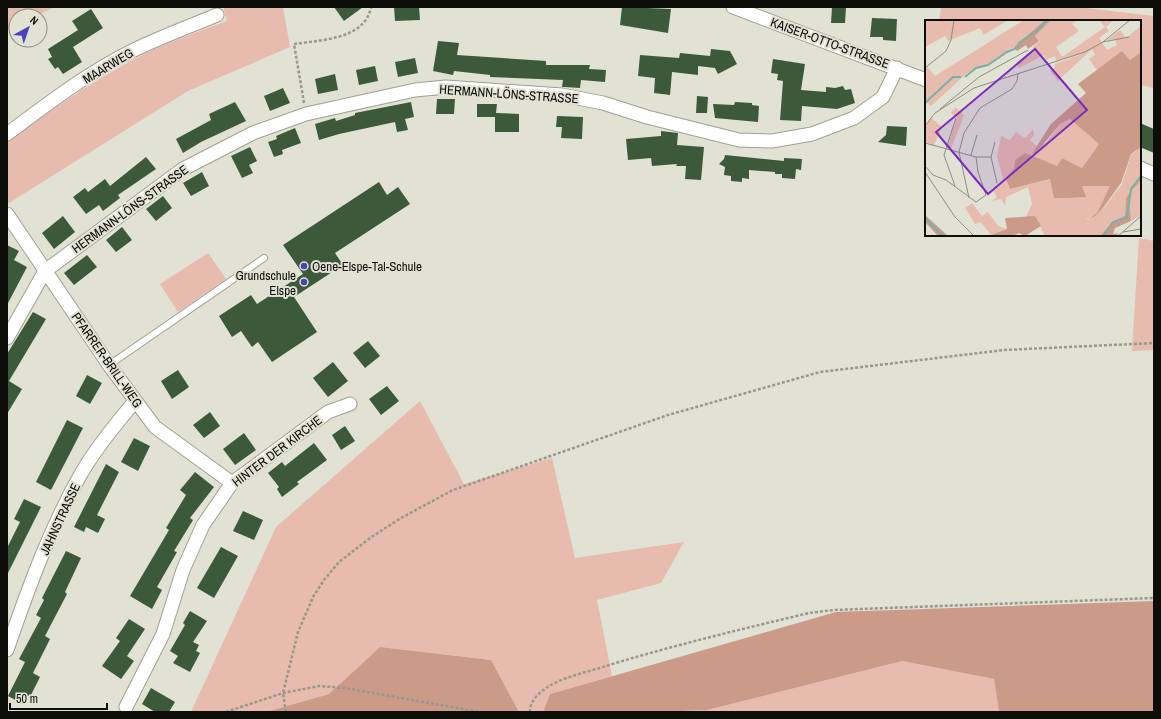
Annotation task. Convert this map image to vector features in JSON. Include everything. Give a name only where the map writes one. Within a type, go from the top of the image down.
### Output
[{"type":"street","name":"KAISER-OTTO-STRASSE","points":[[733,7],[925,80]]},
{"type":"street","name":"MAARWEG","points":[[7,134],[92,74],[129,53],[178,30],[217,15]]},
{"type":"street","name":"HERMANN-LÖNS-STRASSE","points":[[7,338],[45,271],[182,169],[253,133],[306,114],[416,90],[446,87],[562,96],[603,103],[646,117],[738,140],[772,141],[812,134],[854,118],[883,97],[896,68]]},
{"type":"street","points":[[1141,168],[1154,174]]},
{"type":"street","name":"PFARRER-BRILL-WEG","points":[[7,214],[109,365],[155,427],[232,483]]},
{"type":"street","name":"JAHNSTRASSE","points":[[7,650],[26,595],[58,518],[82,472],[106,436],[135,401]]},
{"type":"street","name":"HINTER DER KIRCHE","points":[[126,707],[164,634],[183,570],[204,525],[232,483],[328,412],[350,404]]},
{"type":"lane","points":[[109,365],[264,258]]},
{"type":"path","points":[[306,114],[294,44],[340,36],[352,32],[362,26],[370,14],[371,7]]},
{"type":"path","points":[[286,712],[283,693],[298,632],[313,597],[324,580],[339,562],[370,538],[401,518],[453,490],[668,415],[820,372],[1004,350],[1154,343]]},
{"type":"path","points":[[530,712],[530,708],[538,695],[547,688],[569,678],[638,656],[809,613],[834,610],[1154,598]]},
{"type":"path","points":[[226,712],[283,693],[319,686],[345,688],[480,712]]},
{"type":"shaded area","points":[[7,7],[55,7],[48,10],[48,8],[8,8],[7,30]]},
{"type":"shaded area","points":[[223,7],[283,7],[290,47],[188,91],[9,203],[7,200],[7,141],[83,89],[142,55],[190,34],[227,21]]},
{"type":"shaded area","points":[[941,7],[1077,7],[1154,16],[1154,88],[1141,85],[1141,20],[939,20]]},
{"type":"shaded area","points":[[1139,238],[1154,241],[1154,350],[1132,351]]},
{"type":"shaded area","points":[[208,253],[226,279],[178,312],[160,284]]},
{"type":"shaded area","points":[[420,401],[464,484],[552,458],[575,558],[684,542],[661,583],[597,600],[612,676],[550,694],[543,712],[519,712],[491,660],[380,647],[329,694],[266,712],[191,712],[276,527]]},
{"type":"shaded area","points":[[1154,601],[1154,712],[999,712],[994,679],[902,661],[707,710],[657,712],[543,712],[550,694],[836,612]]},
{"type":"shaded area","points":[[380,647],[491,660],[519,712],[266,712],[329,694]]},
{"type":"shaded area","points":[[902,661],[994,679],[999,712],[657,712],[707,710]]},
{"type":"building","points":[[334,7],[363,7],[344,21]]},
{"type":"building","points":[[394,7],[419,7],[420,20],[395,21]]},
{"type":"building","points":[[622,7],[671,9],[668,33],[620,25]]},
{"type":"building","points":[[832,7],[846,7],[845,23],[831,23]]},
{"type":"building","points":[[91,9],[103,28],[73,47],[82,62],[63,74],[58,67],[55,69],[48,59],[52,57],[48,49],[78,30],[72,21]]},
{"type":"building","points":[[872,18],[897,19],[896,41],[883,40],[883,37],[870,37]]},
{"type":"building","points":[[438,41],[459,43],[457,55],[546,61],[546,65],[590,65],[589,69],[606,70],[605,82],[581,80],[580,88],[562,87],[563,80],[490,77],[490,75],[454,71],[453,75],[433,71]]},
{"type":"building","points":[[711,49],[730,51],[737,64],[718,74],[715,68],[698,66],[698,75],[672,72],[670,95],[654,93],[655,78],[638,76],[640,55],[679,58],[680,53],[710,56]]},
{"type":"building","points":[[415,58],[418,73],[398,77],[395,62]]},
{"type":"building","points":[[773,59],[805,64],[801,90],[826,92],[826,87],[835,88],[843,86],[845,90],[851,89],[855,103],[837,109],[802,106],[801,121],[780,120],[783,81],[777,80],[778,74],[771,73]]},
{"type":"building","points":[[375,66],[378,81],[359,85],[356,70]]},
{"type":"building","points":[[335,74],[338,90],[318,94],[315,79]]},
{"type":"building","points":[[283,88],[290,103],[270,111],[264,96]]},
{"type":"building","points":[[697,96],[708,97],[707,113],[696,113]]},
{"type":"building","points":[[437,99],[455,99],[454,114],[436,114]]},
{"type":"building","points":[[235,102],[246,121],[201,142],[183,153],[176,139],[211,120],[209,114]]},
{"type":"building","points":[[411,102],[414,117],[405,119],[408,130],[397,132],[395,122],[339,134],[319,140],[315,124],[335,118],[336,121],[355,115],[355,113]]},
{"type":"building","points":[[735,102],[752,103],[752,105],[759,106],[758,122],[715,118],[713,104],[734,105]]},
{"type":"building","points":[[477,104],[497,104],[496,113],[519,114],[519,132],[495,132],[495,117],[477,117]]},
{"type":"building","points":[[557,116],[583,117],[582,139],[561,138],[562,127],[556,127]]},
{"type":"building","points":[[1141,123],[1154,129],[1154,153],[1141,147]]},
{"type":"building","points":[[887,126],[907,127],[906,146],[878,142],[886,135]]},
{"type":"building","points":[[295,128],[301,143],[282,150],[283,154],[274,157],[268,142],[277,139],[276,136]]},
{"type":"building","points":[[661,131],[678,133],[677,145],[704,147],[701,180],[685,179],[686,166],[676,166],[677,164],[652,166],[651,158],[628,160],[626,139],[661,136]]},
{"type":"building","points":[[250,147],[257,161],[249,165],[253,173],[242,178],[231,156]]},
{"type":"building","points":[[725,155],[784,161],[784,158],[802,159],[801,170],[796,169],[795,179],[782,178],[782,174],[775,174],[775,172],[749,170],[749,179],[742,178],[742,182],[731,181],[731,176],[724,175],[725,167],[719,164],[724,159]]},
{"type":"building","points":[[146,157],[156,169],[118,195],[120,198],[103,211],[99,205],[86,214],[73,197],[85,188],[88,192],[105,179],[110,186]]},
{"type":"building","points":[[202,172],[209,186],[191,196],[183,183]]},
{"type":"building","name":"Grundschule Elspe","points":[[379,182],[387,195],[398,187],[410,204],[335,253],[343,265],[294,297],[317,332],[272,362],[258,342],[252,347],[241,331],[232,337],[219,316],[251,295],[257,304],[303,274],[283,245]]},
{"type":"building","points":[[163,196],[172,208],[156,221],[146,209]]},
{"type":"building","points":[[63,216],[75,232],[54,249],[42,233]]},
{"type":"building","points":[[122,227],[132,240],[116,252],[106,240]]},
{"type":"building","points":[[7,245],[19,251],[14,260],[27,267],[7,305]]},
{"type":"building","points":[[87,255],[97,267],[74,285],[64,273]]},
{"type":"building","points":[[33,312],[46,319],[9,381],[22,389],[7,414],[7,354]]},
{"type":"building","points":[[368,341],[380,356],[365,368],[353,353]]},
{"type":"building","points":[[333,362],[348,381],[328,397],[313,378]]},
{"type":"building","points":[[178,370],[189,387],[172,399],[161,381]]},
{"type":"building","points":[[87,375],[102,383],[90,404],[76,396]]},
{"type":"building","points":[[387,386],[399,401],[381,415],[369,399]]},
{"type":"building","points":[[210,412],[220,426],[204,438],[193,425]]},
{"type":"building","points":[[67,420],[83,428],[51,490],[36,482]]},
{"type":"building","points":[[345,426],[355,441],[341,450],[332,435]]},
{"type":"building","points":[[244,433],[256,450],[235,465],[223,449]]},
{"type":"building","points":[[134,438],[150,446],[138,471],[121,462]]},
{"type":"building","points":[[314,443],[327,460],[297,482],[299,484],[282,497],[277,489],[279,487],[268,473],[282,462],[285,466]]},
{"type":"building","points":[[106,464],[119,472],[97,515],[105,519],[98,533],[86,527],[84,532],[74,527]]},
{"type":"building","points":[[195,472],[214,487],[190,518],[193,520],[174,551],[177,552],[157,587],[162,590],[152,609],[130,596],[169,530],[166,528],[186,495],[180,490]]},
{"type":"building","points":[[24,499],[41,507],[7,575],[7,548],[20,522],[14,519]]},
{"type":"building","points":[[243,511],[263,520],[254,540],[233,531]]},
{"type":"building","points":[[221,547],[238,556],[214,598],[197,588]]},
{"type":"building","points":[[66,551],[81,558],[65,592],[67,594],[45,636],[50,639],[33,673],[40,677],[30,697],[28,695],[23,704],[8,696],[25,662],[19,659],[41,618],[36,615],[44,600],[42,598]]},
{"type":"building","points":[[190,611],[207,621],[193,642],[199,645],[196,651],[200,653],[190,672],[173,663],[178,656],[170,651],[185,625],[183,623]]},
{"type":"building","points":[[129,619],[145,629],[127,656],[134,661],[121,679],[102,666],[120,641],[116,638]]},
{"type":"building","points":[[151,688],[175,702],[169,712],[155,712],[142,704]]},
{"type":"place","name":"Oene-Elspe-Tal-Schule","points":[[304,266]]},
{"type":"place","name":"Grundschule Elspe","points":[[304,282]]}]
